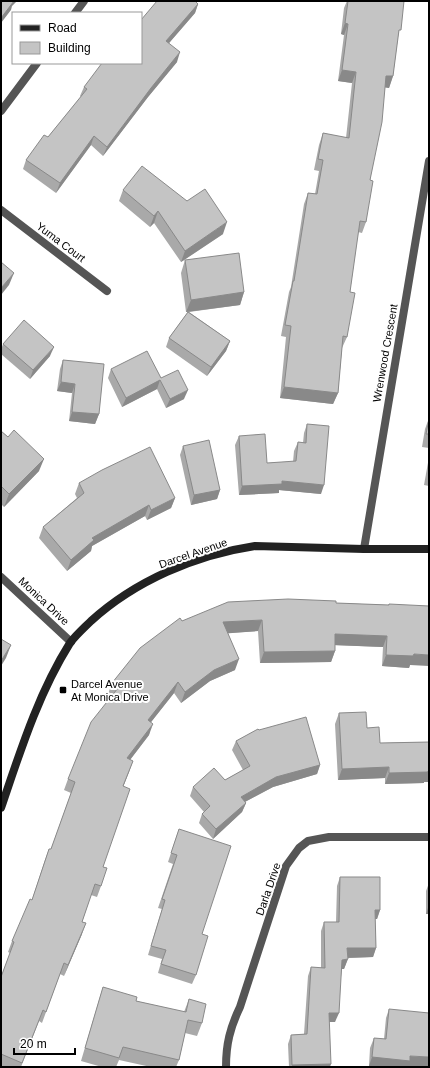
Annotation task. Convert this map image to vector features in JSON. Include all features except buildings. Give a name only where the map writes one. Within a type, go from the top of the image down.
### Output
[{"type":"street","points":[[76,12],[84,1]]},
{"type":"street","points":[[1,112],[36,64]]},
{"type":"street","name":"Wrenwood Crescent","points":[[364,549],[429,161]]},
{"type":"street","name":"Yuma Court","points":[[1,210],[107,291]]},
{"type":"street","name":"Darcel Avenue","points":[[1,808],[28,730],[46,684],[71,642],[107,607],[130,592],[176,568],[206,558],[254,546],[429,549]]},
{"type":"street","name":"Monica Drive","points":[[1,576],[71,642]]},
{"type":"street","name":"Darla Drive","points":[[226,1067],[226,1053],[231,1025],[240,1007],[286,866],[299,848],[308,841],[329,837],[429,837]]},
{"type":"place","name":"Darcel Avenue At Monica Drive","points":[[63,690]]}]
